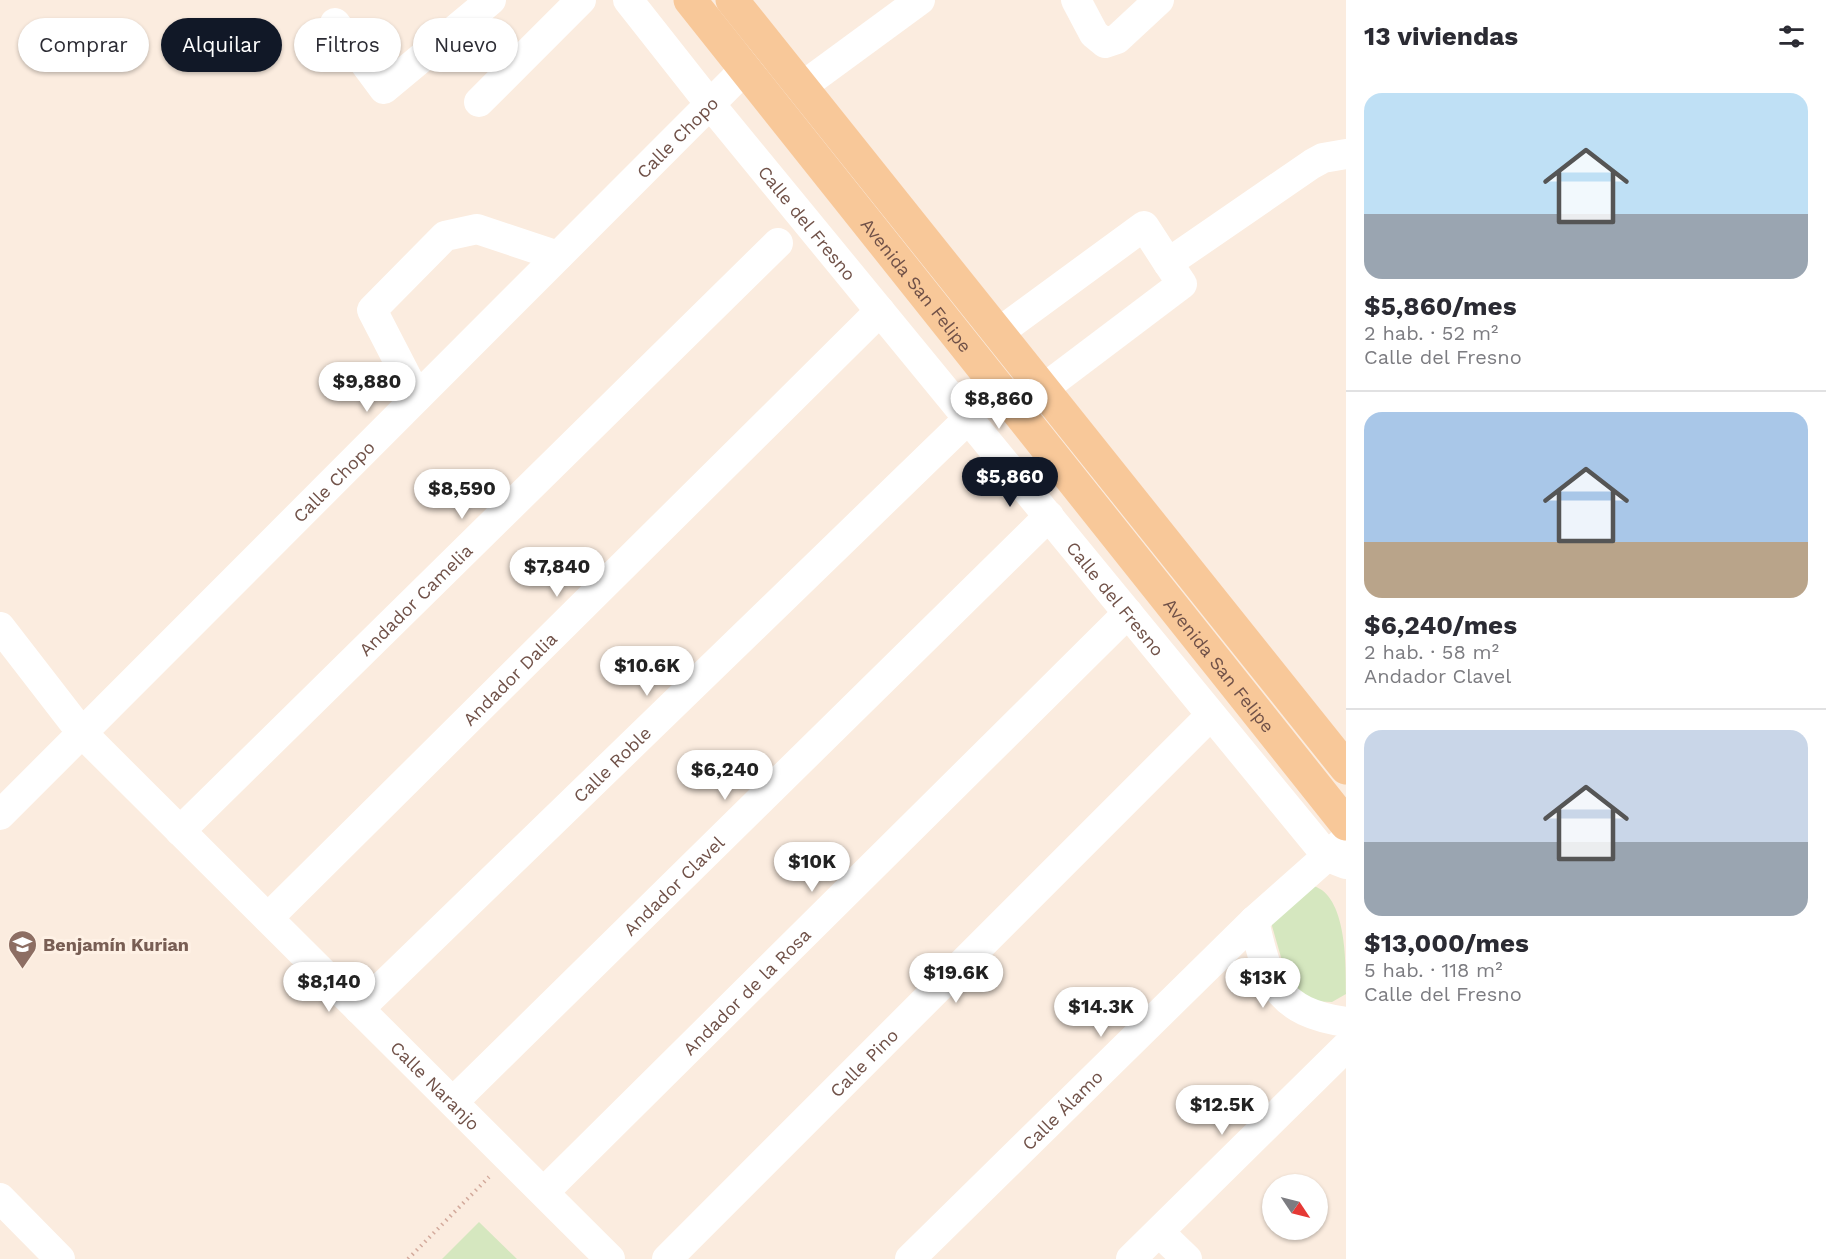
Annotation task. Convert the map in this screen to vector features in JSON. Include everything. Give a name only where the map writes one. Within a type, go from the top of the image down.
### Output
[{"type":"main road","name":"Avenida San Felipe","points":[[690,0],[1346,824]]},
{"type":"main road","name":"Avenida San Felipe","points":[[732,0],[1346,768]]},
{"type":"street","points":[[372,72],[384,88],[490,0]]},
{"type":"street","points":[[479,102],[581,0]]},
{"type":"street","points":[[628,0],[710,104]]},
{"type":"street","points":[[801,88],[920,0]]},
{"type":"street","points":[[1076,0],[1094,34],[1105,43],[1118,39],[1159,0]]},
{"type":"street","name":"Calle Chopo","points":[[0,815],[768,45]]},
{"type":"street","name":"Calle del Fresno","points":[[710,104],[1211,715],[1340,853]]},
{"type":"street","points":[[1168,263],[1312,164],[1323,158],[1346,154]]},
{"type":"street","points":[[998,333],[1144,226],[1182,284],[1043,389]]},
{"type":"street","points":[[417,397],[372,310],[445,236],[477,230],[558,256]]},
{"type":"street","name":"Andador Camelia","points":[[180,831],[778,243]]},
{"type":"street","name":"Andador Dalia","points":[[268,918],[880,311]]},
{"type":"street","name":"Calle Roble","points":[[360,1010],[968,419]]},
{"type":"street","name":"Andador Clavel","points":[[453,1102],[1048,516]]},
{"type":"street","name":"Andador de la Rosa","points":[[544,1192],[1128,613]]},
{"type":"street","points":[[2,635],[82,733]]},
{"type":"street","name":"Calle Pino","points":[[668,1259],[1211,715]]},
{"type":"street","name":"Calle Naranjo","points":[[82,733],[610,1259]]},
{"type":"street","name":"Calle Álamo","points":[[910,1259],[1254,921],[1340,853]]},
{"type":"street","points":[[1254,921],[1264,966],[1284,997],[1316,1018],[1346,1022]]},
{"type":"street","points":[[1131,1259],[1346,1047]]},
{"type":"street","points":[[0,1198],[60,1259]]},
{"type":"street","points":[[1159,1232],[1187,1259]]},
{"type":"path","points":[[408,1259],[508,1157]]},
{"type":"green space","points":[[1314,886],[1325,892],[1332,903],[1342,931],[1346,964],[1346,994],[1332,1002],[1309,1001],[1287,978],[1272,926],[1272,919]]},
{"type":"green space","points":[[479,1222],[517,1259],[442,1259]]},
{"type":"place","name":"Benjamín Kurian","points":[[22,970]]}]
